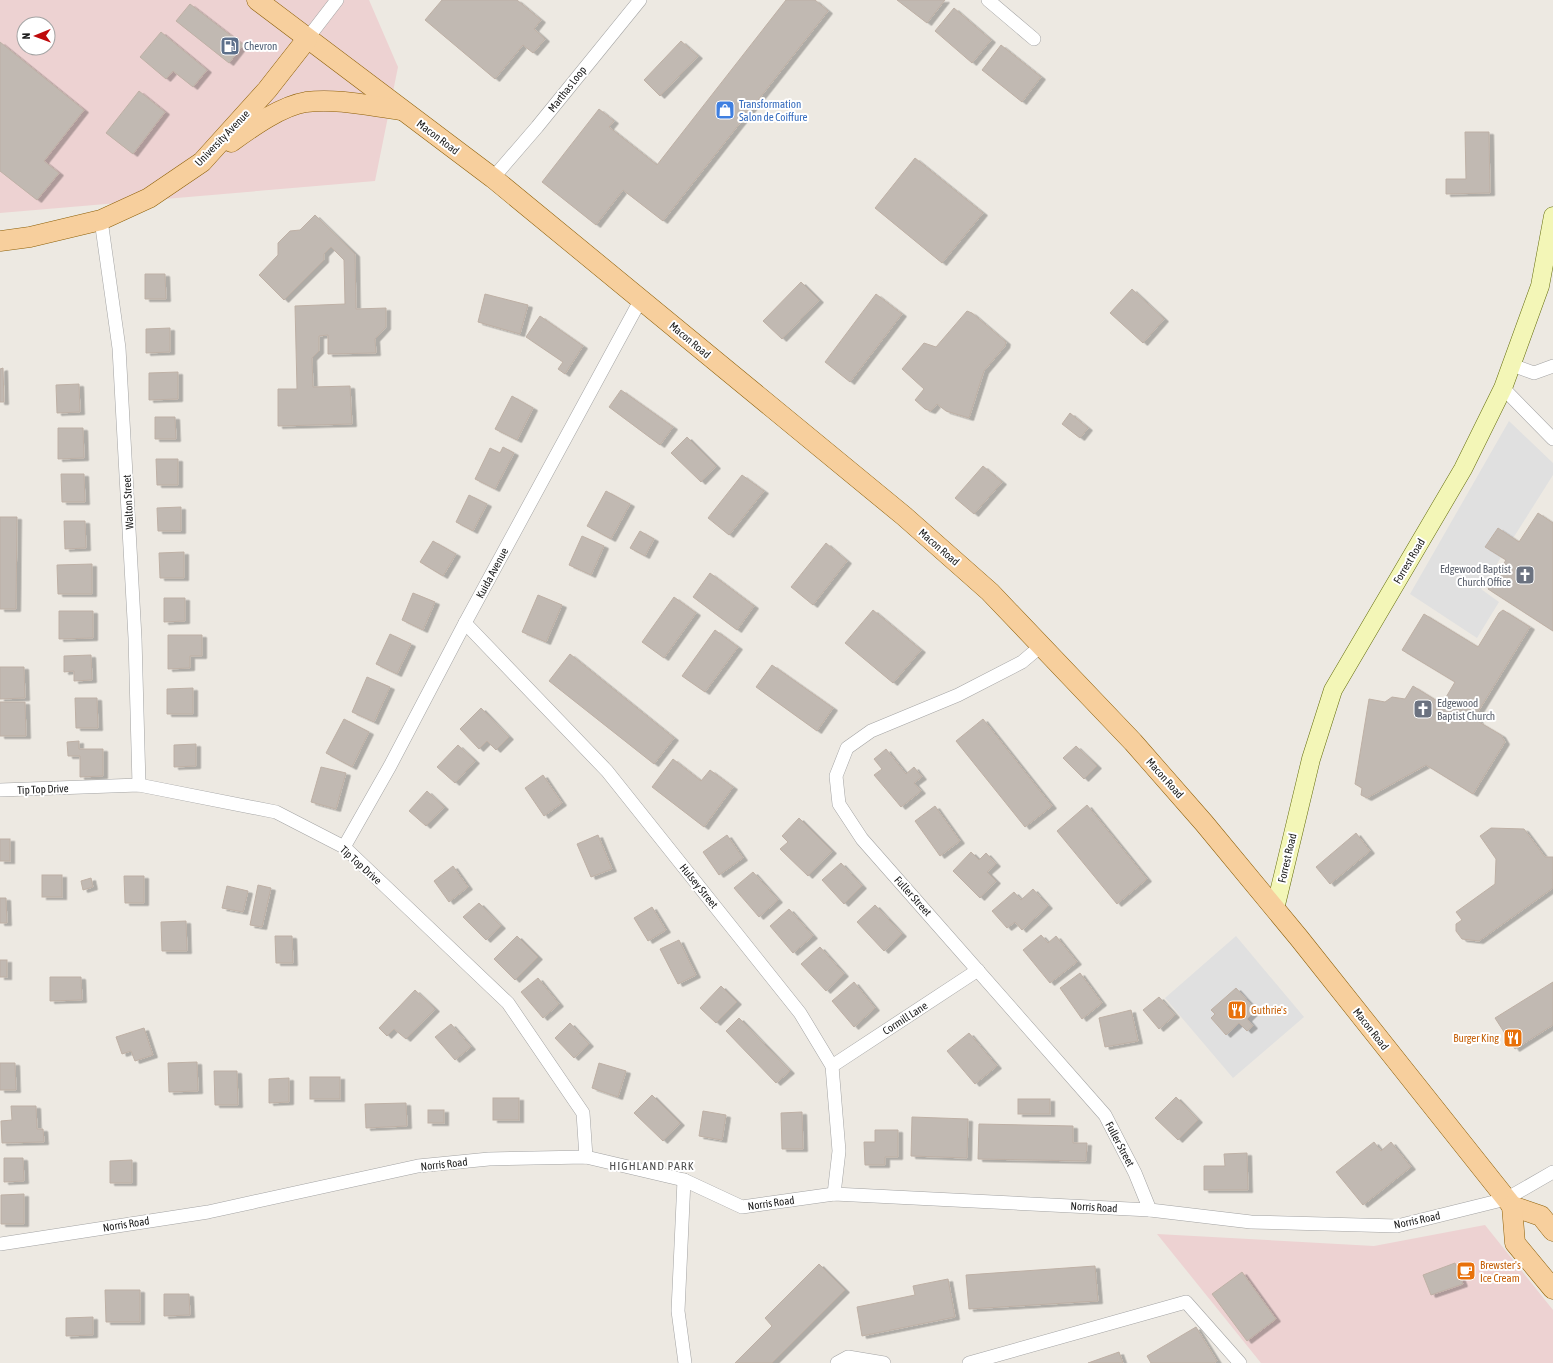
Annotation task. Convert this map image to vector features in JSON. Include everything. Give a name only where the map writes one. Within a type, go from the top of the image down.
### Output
[{"type":"main road","name":"Macon Road","points":[[257,0],[493,178],[904,516],[990,592],[1133,742],[1204,823],[1275,909],[1509,1202]]},
{"type":"main road","name":"University Avenue","points":[[0,241],[30,237],[101,220],[149,198],[202,162],[267,90],[307,39]]},
{"type":"main road","points":[[202,162],[257,124],[281,111],[306,102],[334,102],[402,110]]},
{"type":"main road","name":"Forrest Road","points":[[1275,909],[1311,759],[1333,690],[1463,469],[1503,388],[1540,286],[1553,216]]},
{"type":"main road","points":[[0,256],[30,237]]},
{"type":"main road","points":[[1509,1202],[1541,1216],[1553,1231]]},
{"type":"main road","points":[[1509,1202],[1515,1242],[1553,1289]]},
{"type":"street","points":[[307,39],[337,0]]},
{"type":"street","name":"Marthas Loop","points":[[493,178],[537,127],[640,0]]},
{"type":"street","points":[[988,0],[1034,38]]},
{"type":"street","name":"Walton Street","points":[[101,220],[119,348],[136,638],[139,785]]},
{"type":"street","name":"Kuida Avenue","points":[[344,847],[390,766],[465,623],[641,299]]},
{"type":"street","points":[[1512,365],[1534,373],[1553,366]]},
{"type":"street","points":[[1503,388],[1553,439]]},
{"type":"street","name":"Hulsey Street","points":[[465,623],[607,771],[800,1012],[832,1066],[839,1150],[834,1194]]},
{"type":"street","name":"Fuller Street","points":[[1041,646],[1022,662],[958,695],[871,731],[847,748],[836,776],[839,804],[862,839],[1104,1115],[1135,1173],[1150,1210]]},
{"type":"street","name":"Tip Top Drive","points":[[0,790],[139,785],[276,812],[344,847],[508,1003],[583,1113],[586,1157]]},
{"type":"street","name":"Cormill Lane","points":[[832,1066],[978,970]]},
{"type":"street","name":"Norris Road","points":[[0,1244],[208,1212],[418,1166],[489,1159],[586,1157],[684,1180],[742,1207],[834,1194],[1150,1210],[1251,1222],[1397,1226],[1509,1202],[1553,1172]]},
{"type":"street","points":[[684,1180],[678,1311],[685,1363]]},
{"type":"street","points":[[969,1363],[1186,1302],[1240,1363]]},
{"type":"street","points":[[837,1363],[848,1358],[884,1363]]},
{"type":"shaded area","points":[[0,0],[369,0],[398,67],[375,181],[0,213]]},
{"type":"shaded area","points":[[1509,421],[1553,463],[1553,475],[1481,589],[1499,602],[1477,638],[1410,594]]},
{"type":"shaded area","points":[[1236,936],[1304,1017],[1233,1078],[1165,998]]},
{"type":"shaded area","points":[[1485,1225],[1553,1310],[1553,1363],[1261,1363],[1157,1234],[1374,1246]]},
{"type":"building","points":[[442,0],[517,0],[541,20],[534,29],[545,39],[533,53],[523,45],[495,79],[425,20]]},
{"type":"building","points":[[786,0],[815,0],[828,11],[663,221],[623,190],[596,225],[542,182],[599,109],[614,121],[609,127],[657,165]]},
{"type":"building","points":[[897,0],[945,0],[927,23]]},
{"type":"building","points":[[190,4],[243,45],[229,63],[176,21]]},
{"type":"building","points":[[954,8],[991,40],[972,63],[935,31]]},
{"type":"building","points":[[161,32],[207,70],[193,87],[173,71],[166,79],[140,57]]},
{"type":"building","points":[[681,41],[698,56],[660,96],[644,80]]},
{"type":"building","points":[[0,42],[84,110],[44,161],[59,173],[37,200],[0,171]]},
{"type":"building","points":[[1001,45],[1041,77],[1022,102],[982,70]]},
{"type":"building","points":[[139,91],[165,112],[133,154],[106,133]]},
{"type":"building","points":[[1465,132],[1489,132],[1490,193],[1446,194],[1446,179],[1466,179]]},
{"type":"building","points":[[915,158],[983,213],[942,263],[875,208]]},
{"type":"building","points":[[315,215],[355,254],[356,309],[386,308],[386,327],[375,339],[376,353],[328,354],[328,335],[319,336],[319,351],[312,358],[313,387],[350,386],[352,424],[278,426],[278,389],[297,389],[295,306],[345,304],[344,260],[331,247],[324,254],[324,260],[284,300],[259,275],[278,255],[278,243],[290,231],[300,230]]},
{"type":"building","points":[[145,274],[165,274],[166,299],[145,299]]},
{"type":"building","points":[[801,282],[819,300],[782,339],[763,321]]},
{"type":"building","points":[[1132,289],[1164,319],[1143,343],[1110,313]]},
{"type":"building","points":[[485,294],[528,305],[520,334],[478,322]]},
{"type":"building","points":[[876,294],[902,314],[850,382],[825,362]]},
{"type":"building","points":[[967,311],[972,313],[1006,342],[1005,346],[984,371],[969,418],[946,411],[937,404],[931,411],[925,409],[915,400],[924,389],[902,369],[924,343],[936,347]]},
{"type":"building","points":[[540,316],[583,346],[565,374],[558,369],[563,362],[526,337]]},
{"type":"building","points":[[170,328],[170,352],[146,353],[146,329]]},
{"type":"building","points":[[3,368],[4,402],[0,402],[0,369]]},
{"type":"building","points":[[178,372],[178,399],[149,400],[149,373]]},
{"type":"building","points":[[79,384],[80,412],[57,413],[56,385]]},
{"type":"building","points":[[621,390],[673,427],[660,445],[609,407]]},
{"type":"building","points":[[512,396],[533,408],[517,440],[495,429]]},
{"type":"building","points":[[1070,413],[1088,428],[1080,438],[1062,424]]},
{"type":"building","points":[[155,417],[175,417],[176,439],[155,439]]},
{"type":"building","points":[[58,428],[83,428],[84,458],[58,459]]},
{"type":"building","points":[[687,437],[716,466],[701,482],[671,453]]},
{"type":"building","points":[[503,447],[514,453],[495,489],[475,479],[490,448],[500,453]]},
{"type":"building","points":[[156,459],[178,459],[178,485],[157,485]]},
{"type":"building","points":[[983,466],[1002,482],[974,514],[955,498]]},
{"type":"building","points":[[61,474],[84,474],[85,502],[62,502]]},
{"type":"building","points":[[742,475],[764,491],[729,535],[708,518]]},
{"type":"building","points":[[606,491],[630,504],[611,539],[587,526]]},
{"type":"building","points":[[469,495],[487,504],[473,531],[456,522]]},
{"type":"building","points":[[181,507],[181,531],[158,531],[157,508]]},
{"type":"building","name":"Edgewood Baptist Church Office","points":[[1538,513],[1553,523],[1553,631],[1488,589],[1506,560],[1485,547],[1498,528],[1519,542]]},
{"type":"building","points":[[0,517],[17,517],[16,609],[0,609]]},
{"type":"building","points":[[64,521],[85,521],[86,548],[65,549]]},
{"type":"building","points":[[640,531],[654,539],[645,556],[630,548]]},
{"type":"building","points":[[582,536],[604,546],[591,575],[569,565]]},
{"type":"building","points":[[433,541],[456,554],[443,576],[420,562]]},
{"type":"building","points":[[826,543],[847,561],[813,605],[791,587]]},
{"type":"building","points":[[184,552],[184,578],[160,578],[159,553]]},
{"type":"building","points":[[92,564],[92,594],[58,594],[57,565]]},
{"type":"building","points":[[710,573],[754,606],[737,630],[693,597]]},
{"type":"building","points":[[413,593],[435,602],[423,630],[402,620]]},
{"type":"building","points":[[538,595],[562,605],[546,642],[522,632]]},
{"type":"building","points":[[674,597],[696,613],[664,658],[642,642]]},
{"type":"building","points":[[164,598],[185,598],[185,621],[164,622]]},
{"type":"building","points":[[873,610],[921,650],[893,683],[845,643]]},
{"type":"building","name":"Edgewood Baptist Church","points":[[1503,610],[1530,627],[1476,715],[1479,722],[1501,735],[1505,742],[1473,794],[1426,765],[1367,798],[1361,795],[1362,788],[1355,784],[1369,699],[1385,702],[1392,697],[1405,699],[1413,686],[1442,704],[1455,682],[1402,650],[1424,614],[1478,647],[1499,613]]},
{"type":"building","points":[[59,611],[93,611],[93,638],[59,639]]},
{"type":"building","points":[[715,630],[738,647],[705,692],[682,676]]},
{"type":"building","points":[[390,634],[411,644],[397,674],[376,664]]},
{"type":"building","points":[[168,635],[202,635],[202,656],[190,656],[190,668],[168,669]]},
{"type":"building","points":[[570,654],[674,738],[654,764],[549,681]]},
{"type":"building","points":[[91,655],[92,680],[74,681],[74,671],[64,672],[64,656]]},
{"type":"building","points":[[772,665],[833,708],[817,731],[756,687]]},
{"type":"building","points":[[0,667],[24,667],[25,698],[0,699]]},
{"type":"building","points":[[367,677],[390,687],[374,722],[352,712]]},
{"type":"building","points":[[193,688],[193,714],[167,714],[167,689]]},
{"type":"building","points":[[75,698],[97,698],[98,728],[76,728]]},
{"type":"building","points":[[0,702],[25,702],[26,736],[0,736]]},
{"type":"building","points":[[481,708],[509,737],[496,750],[487,741],[479,749],[460,729]]},
{"type":"building","points":[[344,719],[369,732],[352,767],[326,753]]},
{"type":"building","points":[[983,719],[1052,806],[1025,827],[956,741]]},
{"type":"building","points":[[79,741],[79,749],[103,749],[103,776],[80,777],[80,756],[68,756],[67,742]]},
{"type":"building","points":[[196,744],[196,766],[174,767],[174,745]]},
{"type":"building","points":[[458,745],[475,761],[455,783],[437,767]]},
{"type":"building","points":[[1076,746],[1097,766],[1084,779],[1063,758]]},
{"type":"building","points":[[886,749],[906,774],[914,767],[922,777],[914,783],[921,791],[901,807],[874,775],[882,769],[874,759]]},
{"type":"building","points":[[673,759],[701,781],[710,770],[733,787],[704,827],[652,787]]},
{"type":"building","points":[[321,767],[346,773],[336,809],[311,802]]},
{"type":"building","points":[[543,775],[562,803],[544,816],[525,788]]},
{"type":"building","points":[[427,791],[444,807],[426,826],[409,811]]},
{"type":"building","points":[[1087,805],[1147,879],[1117,904],[1057,831]]},
{"type":"building","points":[[935,806],[960,841],[940,856],[915,821]]},
{"type":"building","points":[[799,818],[832,851],[808,876],[780,849],[788,842],[782,836]]},
{"type":"building","points":[[1491,828],[1524,829],[1545,857],[1553,857],[1553,888],[1479,941],[1462,939],[1456,931],[1456,924],[1462,920],[1456,912],[1495,884],[1496,859],[1480,836]]},
{"type":"building","points":[[1356,833],[1370,851],[1330,884],[1316,867]]},
{"type":"building","points":[[598,835],[612,869],[591,877],[577,844]]},
{"type":"building","points":[[727,835],[743,858],[719,875],[703,852]]},
{"type":"building","points":[[0,839],[10,839],[10,861],[0,861]]},
{"type":"building","points":[[971,852],[979,860],[986,853],[996,864],[987,872],[996,881],[980,898],[953,871]]},
{"type":"building","points":[[841,863],[862,886],[844,904],[822,880]]},
{"type":"building","points":[[453,866],[468,887],[449,902],[434,881]]},
{"type":"building","points":[[753,872],[778,900],[759,917],[734,888]]},
{"type":"building","points":[[42,875],[62,875],[62,897],[42,897]]},
{"type":"building","points":[[124,876],[144,876],[144,903],[125,903]]},
{"type":"building","points":[[91,878],[93,887],[83,890],[81,881]]},
{"type":"building","points":[[258,885],[271,888],[262,927],[250,925]]},
{"type":"building","points":[[227,886],[248,891],[243,912],[222,908]]},
{"type":"building","points":[[1033,889],[1048,906],[1022,930],[1015,922],[1007,928],[992,911],[1014,892],[1021,900]]},
{"type":"building","points":[[0,898],[6,898],[7,923],[0,923]]},
{"type":"building","points":[[479,903],[501,926],[486,940],[463,917]]},
{"type":"building","points":[[875,905],[902,934],[884,951],[857,922]]},
{"type":"building","points":[[652,907],[666,930],[648,941],[634,918]]},
{"type":"building","points":[[789,909],[813,936],[793,953],[770,926]]},
{"type":"building","points":[[186,921],[187,951],[162,951],[161,922]]},
{"type":"building","points":[[1041,935],[1048,943],[1056,936],[1077,962],[1050,983],[1023,950]]},
{"type":"building","points":[[275,936],[292,936],[293,963],[276,963]]},
{"type":"building","points":[[517,936],[538,957],[515,980],[494,959]]},
{"type":"building","points":[[679,940],[696,975],[678,984],[660,949]]},
{"type":"building","points":[[820,947],[844,974],[826,991],[801,964]]},
{"type":"building","points":[[0,960],[7,960],[7,977],[0,977]]},
{"type":"building","points":[[1080,973],[1102,1003],[1082,1019],[1060,988]]},
{"type":"building","points":[[50,977],[81,977],[82,1000],[50,1001]]},
{"type":"building","points":[[538,978],[559,1004],[543,1018],[521,992]]},
{"type":"building","points":[[854,982],[875,1008],[854,1027],[832,1001]]},
{"type":"building","points":[[1553,982],[1553,1025],[1515,1049],[1495,1018]]},
{"type":"building","points":[[721,986],[737,1002],[716,1023],[700,1008]]},
{"type":"building","points":[[1236,988],[1256,1010],[1247,1019],[1253,1026],[1247,1031],[1239,1023],[1226,1035],[1211,1018],[1215,1014],[1211,1010]]},
{"type":"building","points":[[415,990],[435,1009],[406,1039],[394,1029],[387,1036],[379,1028]]},
{"type":"building","points":[[1159,997],[1175,1015],[1159,1029],[1143,1010]]},
{"type":"building","points":[[1131,1010],[1138,1041],[1105,1047],[1099,1018]]},
{"type":"building","points":[[739,1018],[790,1071],[776,1083],[726,1031]]},
{"type":"building","points":[[570,1023],[589,1044],[574,1058],[555,1038]]},
{"type":"building","points":[[451,1024],[471,1047],[455,1060],[435,1037]]},
{"type":"building","points":[[144,1028],[153,1055],[135,1061],[131,1051],[122,1054],[116,1037]]},
{"type":"building","points":[[969,1033],[997,1066],[975,1084],[947,1051]]},
{"type":"building","points":[[197,1062],[198,1091],[169,1092],[168,1063]]},
{"type":"building","points":[[0,1063],[15,1063],[16,1090],[0,1090]]},
{"type":"building","points":[[599,1063],[626,1071],[618,1097],[592,1088]]},
{"type":"building","points":[[214,1071],[237,1071],[238,1105],[215,1105]]},
{"type":"building","points":[[310,1077],[340,1077],[340,1099],[310,1099]]},
{"type":"building","points":[[289,1078],[289,1102],[269,1103],[269,1079]]},
{"type":"building","points":[[652,1095],[680,1123],[663,1141],[634,1113]]},
{"type":"building","points":[[1176,1097],[1198,1120],[1178,1140],[1155,1118]]},
{"type":"building","points":[[493,1098],[519,1098],[519,1120],[493,1120]]},
{"type":"building","points":[[1018,1099],[1050,1099],[1050,1114],[1018,1114]]},
{"type":"building","points":[[406,1103],[407,1126],[366,1128],[365,1104]]},
{"type":"building","points":[[11,1106],[36,1106],[37,1129],[43,1129],[44,1142],[2,1143],[1,1121],[12,1120]]},
{"type":"building","points":[[428,1110],[444,1110],[444,1123],[428,1123]]},
{"type":"building","points":[[703,1111],[726,1115],[722,1140],[699,1136]]},
{"type":"building","points":[[802,1112],[803,1149],[782,1149],[781,1113]]},
{"type":"building","points":[[912,1117],[968,1119],[967,1158],[911,1156]]},
{"type":"building","points":[[979,1124],[1073,1126],[1073,1143],[1087,1143],[1086,1161],[978,1159]]},
{"type":"building","points":[[875,1130],[898,1130],[898,1157],[885,1157],[885,1165],[865,1165],[864,1142],[875,1142]]},
{"type":"building","points":[[1374,1142],[1381,1151],[1391,1142],[1411,1167],[1363,1205],[1336,1172]]},
{"type":"building","points":[[1247,1153],[1248,1190],[1204,1190],[1204,1166],[1225,1166],[1224,1154]]},
{"type":"building","points":[[4,1158],[23,1158],[24,1181],[4,1182]]},
{"type":"building","points":[[132,1160],[132,1183],[110,1183],[110,1161]]},
{"type":"building","points":[[24,1194],[24,1224],[1,1224],[1,1195]]},
{"type":"building","points":[[1455,1263],[1463,1284],[1431,1295],[1423,1275]]},
{"type":"building","points":[[819,1264],[845,1290],[772,1363],[735,1363],[772,1326],[765,1318]]},
{"type":"building","points":[[1095,1266],[1098,1301],[969,1309],[966,1275]]},
{"type":"building","points":[[1242,1272],[1276,1319],[1247,1341],[1212,1294]]},
{"type":"building","points":[[948,1279],[955,1317],[862,1336],[857,1307],[915,1295],[913,1286]]},
{"type":"building","points":[[105,1290],[140,1290],[140,1322],[106,1322]]},
{"type":"building","points":[[164,1294],[189,1294],[190,1315],[164,1316]]},
{"type":"building","points":[[93,1317],[93,1335],[66,1336],[66,1318]]},
{"type":"building","points":[[1196,1327],[1217,1361],[1214,1363],[1151,1363],[1147,1356]]},
{"type":"building","points":[[1119,1352],[1123,1363],[1088,1363]]},
{"type":"place","name":"Chevron","points":[[230,46]]},
{"type":"place","name":"Transformation Salon de Coiffure","points":[[725,110]]},
{"type":"place","name":"Edgewood Baptist Church Office","points":[[1525,575]]},
{"type":"place","name":"Edgewood Baptist Church","points":[[1423,709]]},
{"type":"place","name":"Guthrie's","points":[[1237,1010]]},
{"type":"place","name":"Burger King","points":[[1513,1038]]},
{"type":"place","name":"Brewster's Ice Cream","points":[[1466,1271]]},
{"type":"district","name":"HIGHLAND PARK","points":[[652,1166]]}]
